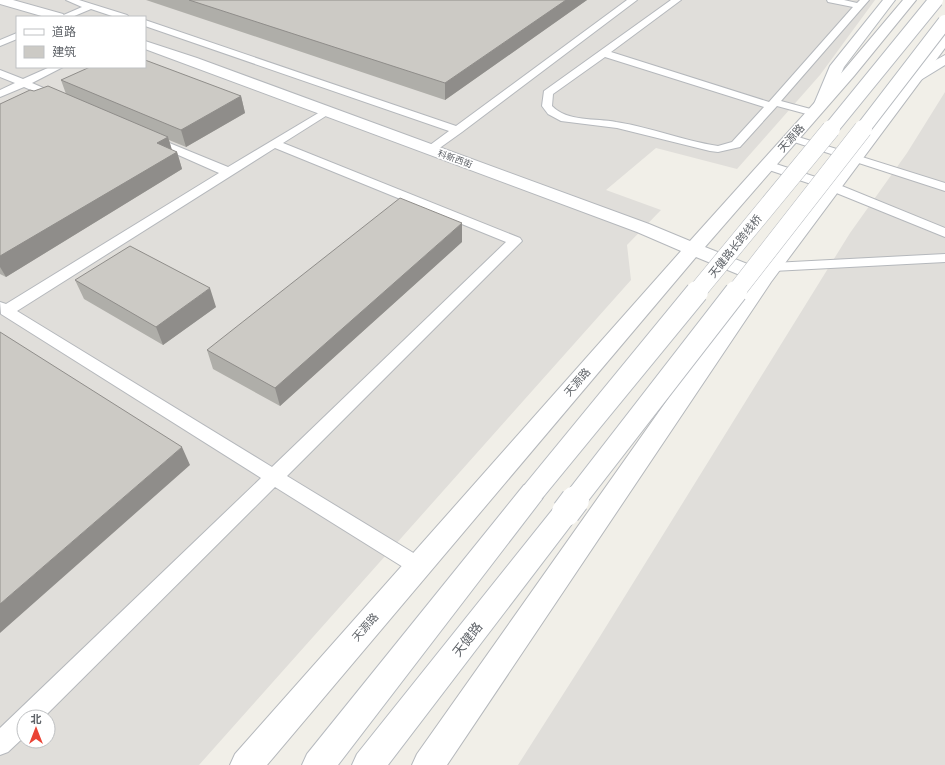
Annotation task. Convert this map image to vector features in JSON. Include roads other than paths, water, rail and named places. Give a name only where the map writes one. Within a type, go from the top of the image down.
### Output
[{"type":"street","points":[[0,0],[56,16]]},
{"type":"street","points":[[818,109],[837,66],[889,0]]},
{"type":"street","name":"天源路","points":[[246,765],[694,248],[818,109],[910,0]]},
{"type":"street","name":"天健路长跨线桥","points":[[318,765],[533,492],[936,0]]},
{"type":"street","name":"天健路","points":[[368,765],[566,512],[945,22]]},
{"type":"street","points":[[428,765],[768,273],[945,39]]},
{"type":"street","name":"科新西街","points":[[146,45],[192,61],[325,112],[694,248],[768,273]]},
{"type":"street","points":[[914,78],[945,59]]},
{"type":"lane","points":[[70,0],[120,16]]},
{"type":"lane","points":[[430,150],[634,0]]},
{"type":"lane","points":[[677,0],[548,93],[547,106],[552,112],[565,119],[617,125],[718,149],[736,145],[862,3]]},
{"type":"lane","points":[[831,0],[862,3]]},
{"type":"lane","points":[[66,16],[89,7]]},
{"type":"lane","points":[[147,25],[458,130]]},
{"type":"lane","points":[[0,43],[16,36]]},
{"type":"lane","points":[[603,53],[773,104],[818,109]]},
{"type":"lane","points":[[0,94],[56,68]]},
{"type":"lane","points":[[0,73],[67,102]]},
{"type":"lane","points":[[325,112],[3,309],[418,566]]},
{"type":"lane","points":[[140,134],[228,172]]},
{"type":"lane","points":[[792,138],[945,188]]},
{"type":"lane","points":[[36,709],[515,241],[274,144]]},
{"type":"lane","points":[[767,166],[833,187],[945,233]]},
{"type":"lane","points":[[768,273],[945,258]]},
{"type":"lane","points":[[0,744],[16,729]]}]
